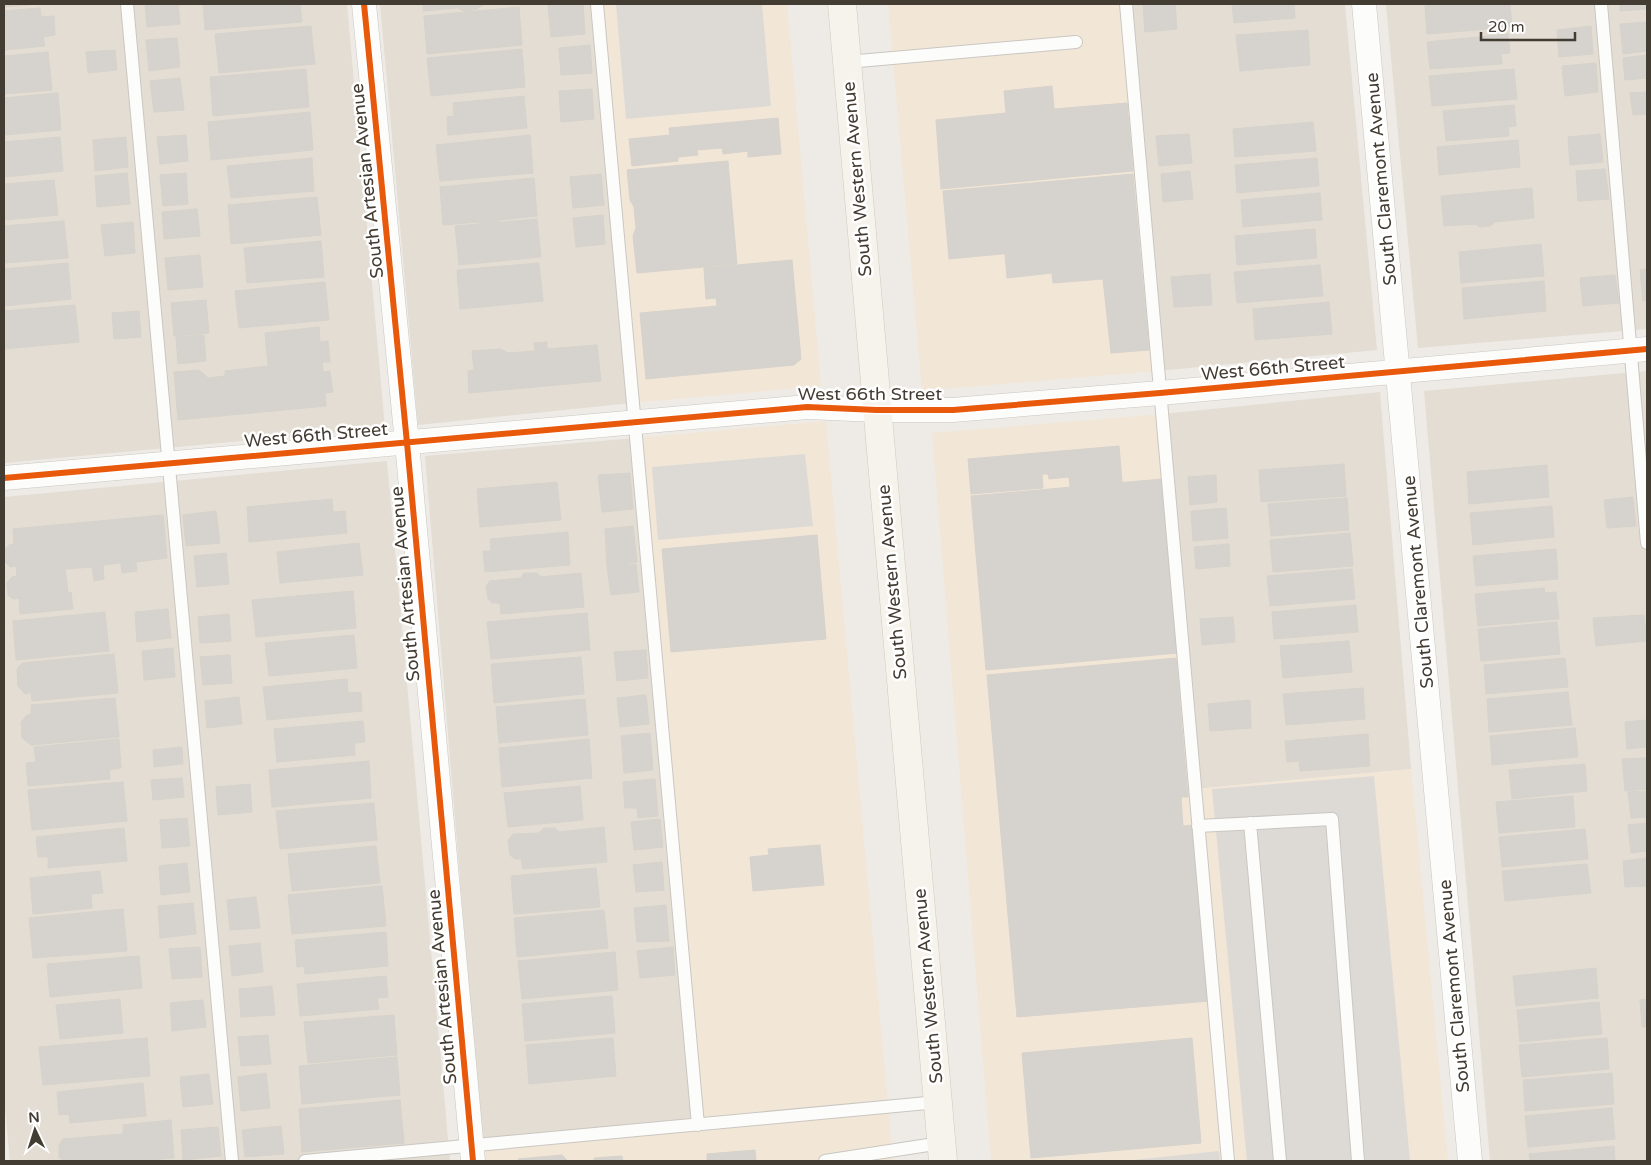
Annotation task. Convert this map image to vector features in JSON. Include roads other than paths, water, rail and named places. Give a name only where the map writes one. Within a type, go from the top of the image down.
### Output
[{"type":"main road","name":"South Western Avenue","points":[[842,4],[942,1152]]},
{"type":"street","name":"South Artesian Avenue","points":[[364,4],[407,442],[472,1153]]},
{"type":"street","name":"South Claremont Avenue","points":[[1364,4],[1470,1161]]},
{"type":"street","name":"West 66th Street","points":[[4,478],[807,407],[877,410],[952,410],[1639,350]]},
{"type":"lane","points":[[127,4],[232,1161]]},
{"type":"lane","points":[[597,4],[698,1125]]},
{"type":"lane","points":[[1126,4],[1228,1161]]},
{"type":"lane","points":[[1601,4],[1639,350],[1647,543]]},
{"type":"lane","points":[[847,62],[1076,42]]},
{"type":"lane","points":[[1198,826],[1332,819],[1358,1161]]},
{"type":"lane","points":[[1250,823],[1280,1161]]},
{"type":"lane","points":[[305,1161],[472,1153],[698,1125],[938,1102]]},
{"type":"lane","points":[[825,1161],[942,1152]]}]
